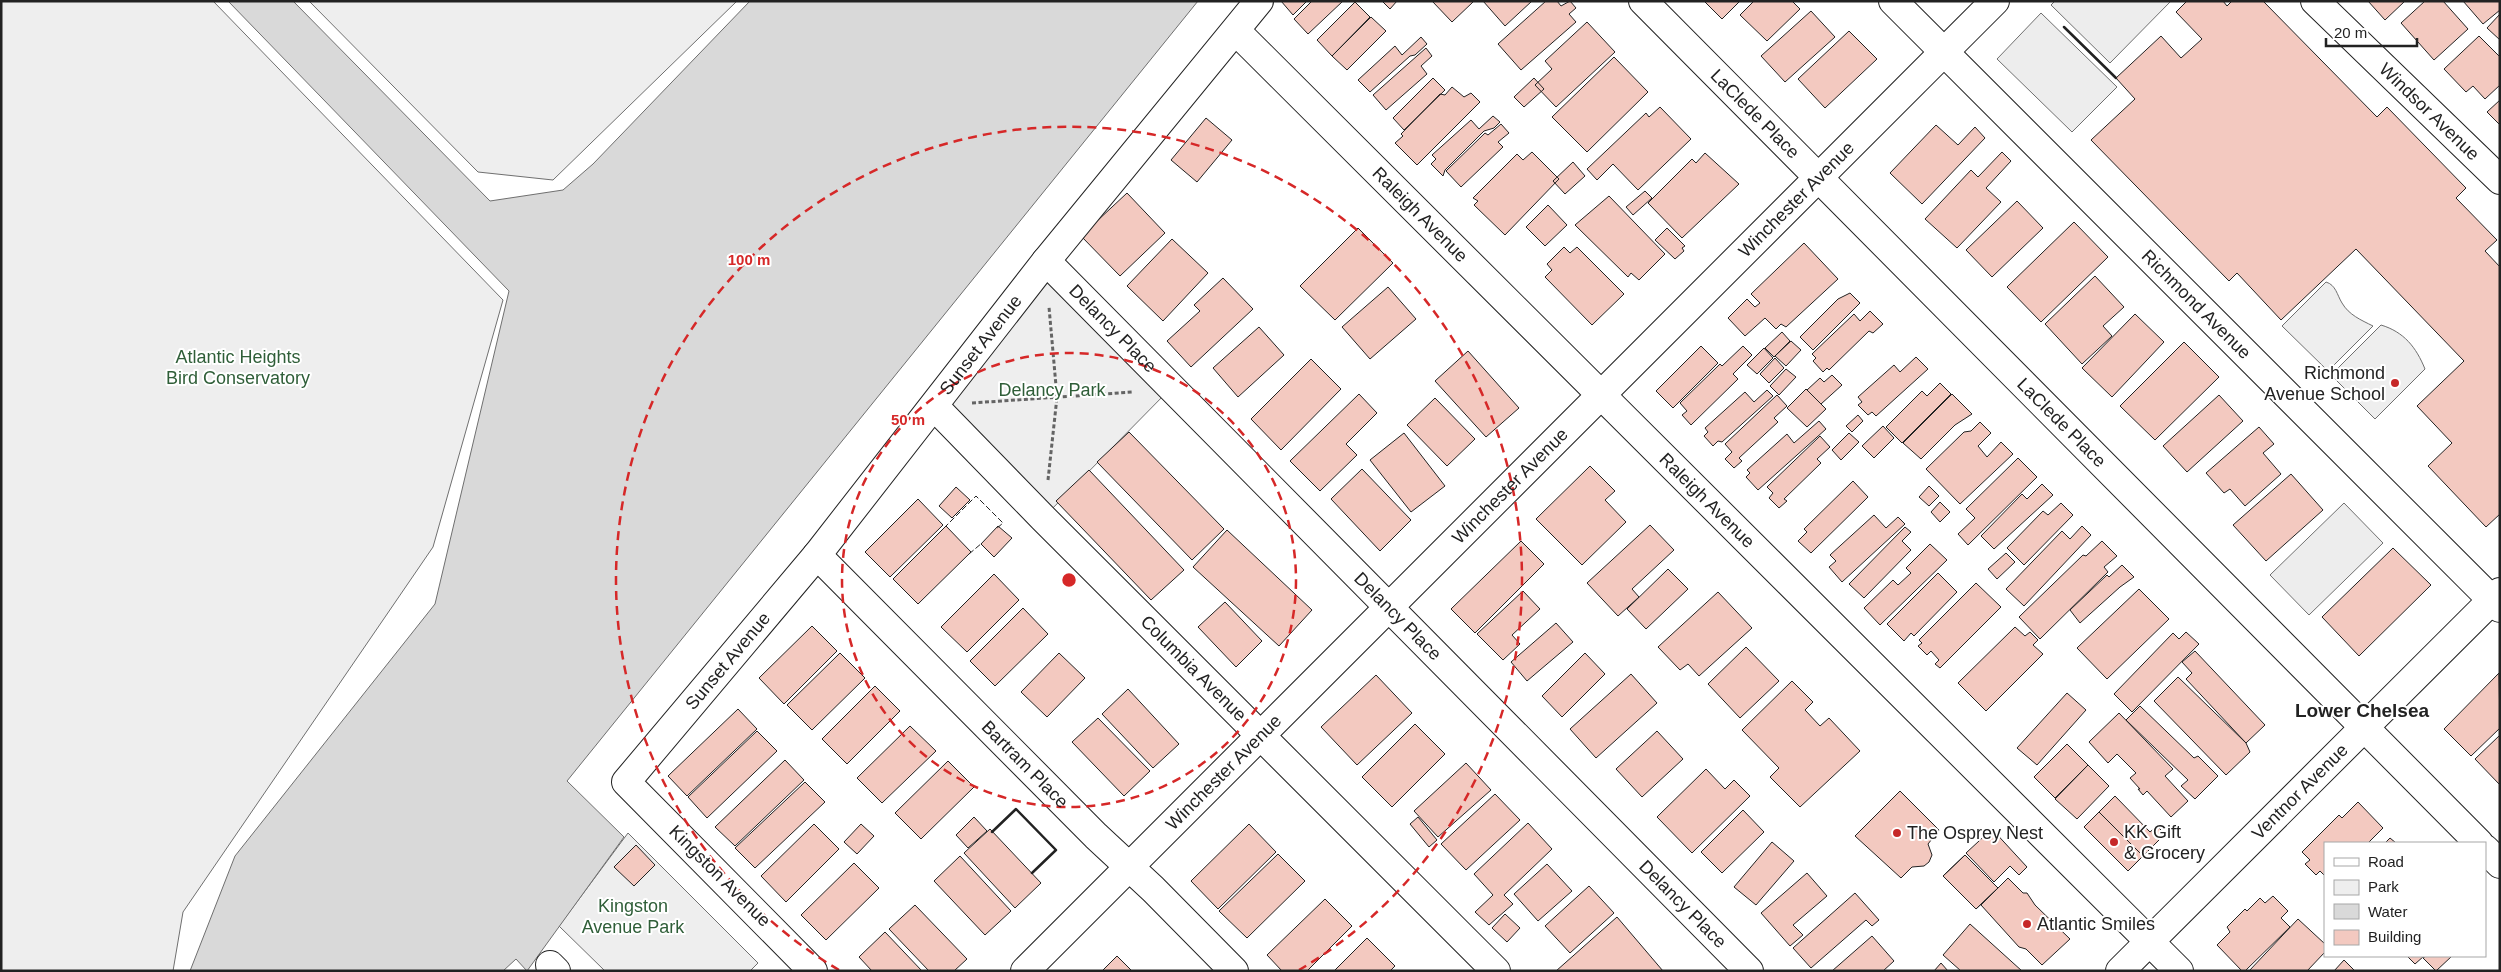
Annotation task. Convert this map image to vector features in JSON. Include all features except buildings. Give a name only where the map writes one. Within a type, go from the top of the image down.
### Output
[{"type":"street","name":"Sunset Avenue","points":[[626,782],[817,555],[1046,261],[1259,1]]},
{"type":"street","name":"LaClede Place","points":[[1643,1],[2478,842]]},
{"type":"street","name":"Richmond Avenue","points":[[1893,1],[2497,600]]},
{"type":"street","name":"Winchester Avenue","points":[[1025,971],[1995,1]]},
{"type":"street","name":"Windsor Avenue","points":[[2315,1],[2500,180]]},
{"type":"street","name":"Raleigh Avenue","points":[[1236,30],[2179,971]]},
{"type":"street","name":"Delancy Place","points":[[1046,261],[1170,389],[1749,971]]},
{"type":"street","name":"Columbia Avenue","points":[[934,406],[1043,518],[1496,971]]},
{"type":"street","name":"Bartram Place","points":[[817,555],[1128,868],[1153,889],[1234,971]]},
{"type":"street","name":"Ventnor Avenue","points":[[2120,971],[2364,728],[2497,600]]},
{"type":"street","name":"Kingston Avenue","points":[[626,782],[813,971]]},
{"type":"street","points":[[2486,850],[2500,864]]},
{"type":"path","points":[[1043,518],[1057,397],[1046,261]]},
{"type":"path","points":[[934,406],[1170,389]]},
{"type":"green space","name":"Atlantic Heights Bird Conservatory","points":[[1,1],[213,1],[503,300],[433,547],[183,912],[173,971],[1,971]]},
{"type":"green space","points":[[309,1],[737,1],[553,180],[478,172]]},
{"type":"green space","name":"Delancy Park","points":[[1046,261],[1170,389],[1043,518],[934,406]]},
{"type":"green space","points":[[2326,282],[2334,288],[2348,311],[2373,326],[2328,371],[2282,326]]},
{"type":"green space","points":[[2381,325],[2403,336],[2408,341],[2418,354],[2425,369],[2375,419],[2331,375]]},
{"type":"green space","name":"Kingston Avenue Park","points":[[628,833],[758,963],[750,971],[605,971],[559,926]]},
{"type":"shaded area","points":[[2055,1],[2171,1],[2110,63],[2051,5]]},
{"type":"shaded area","points":[[2041,13],[2117,87],[2072,132],[1997,59]]},
{"type":"shaded area","points":[[2344,503],[2383,543],[2309,615],[2270,575]]},
{"type":"water","points":[[228,1],[293,1],[490,201],[563,190],[593,164],[750,1],[1198,1],[567,781],[624,837],[527,971],[190,971],[235,856],[435,604],[509,291]]},
{"type":"pier","points":[[516,959],[527,971],[503,971]]},
{"type":"fence","points":[[944,528],[976,496],[1003,523],[996,529]]},
{"type":"fence","points":[[969,554],[982,543]]},
{"type":"wall","points":[[2064,27],[2116,78]]},
{"type":"wall","points":[[992,832],[1016,809],[1056,850],[1032,873]]},
{"type":"place","name":"Richmond Avenue School","points":[[2395,383]]},
{"type":"place","name":"The Osprey Nest","points":[[1897,833]]},
{"type":"place","name":"KK Gift & Grocery","points":[[2114,842]]},
{"type":"place","name":"Atlantic Smiles","points":[[2027,924]]},
{"type":"district","name":"Lower Chelsea","points":[[2362,710]]}]
